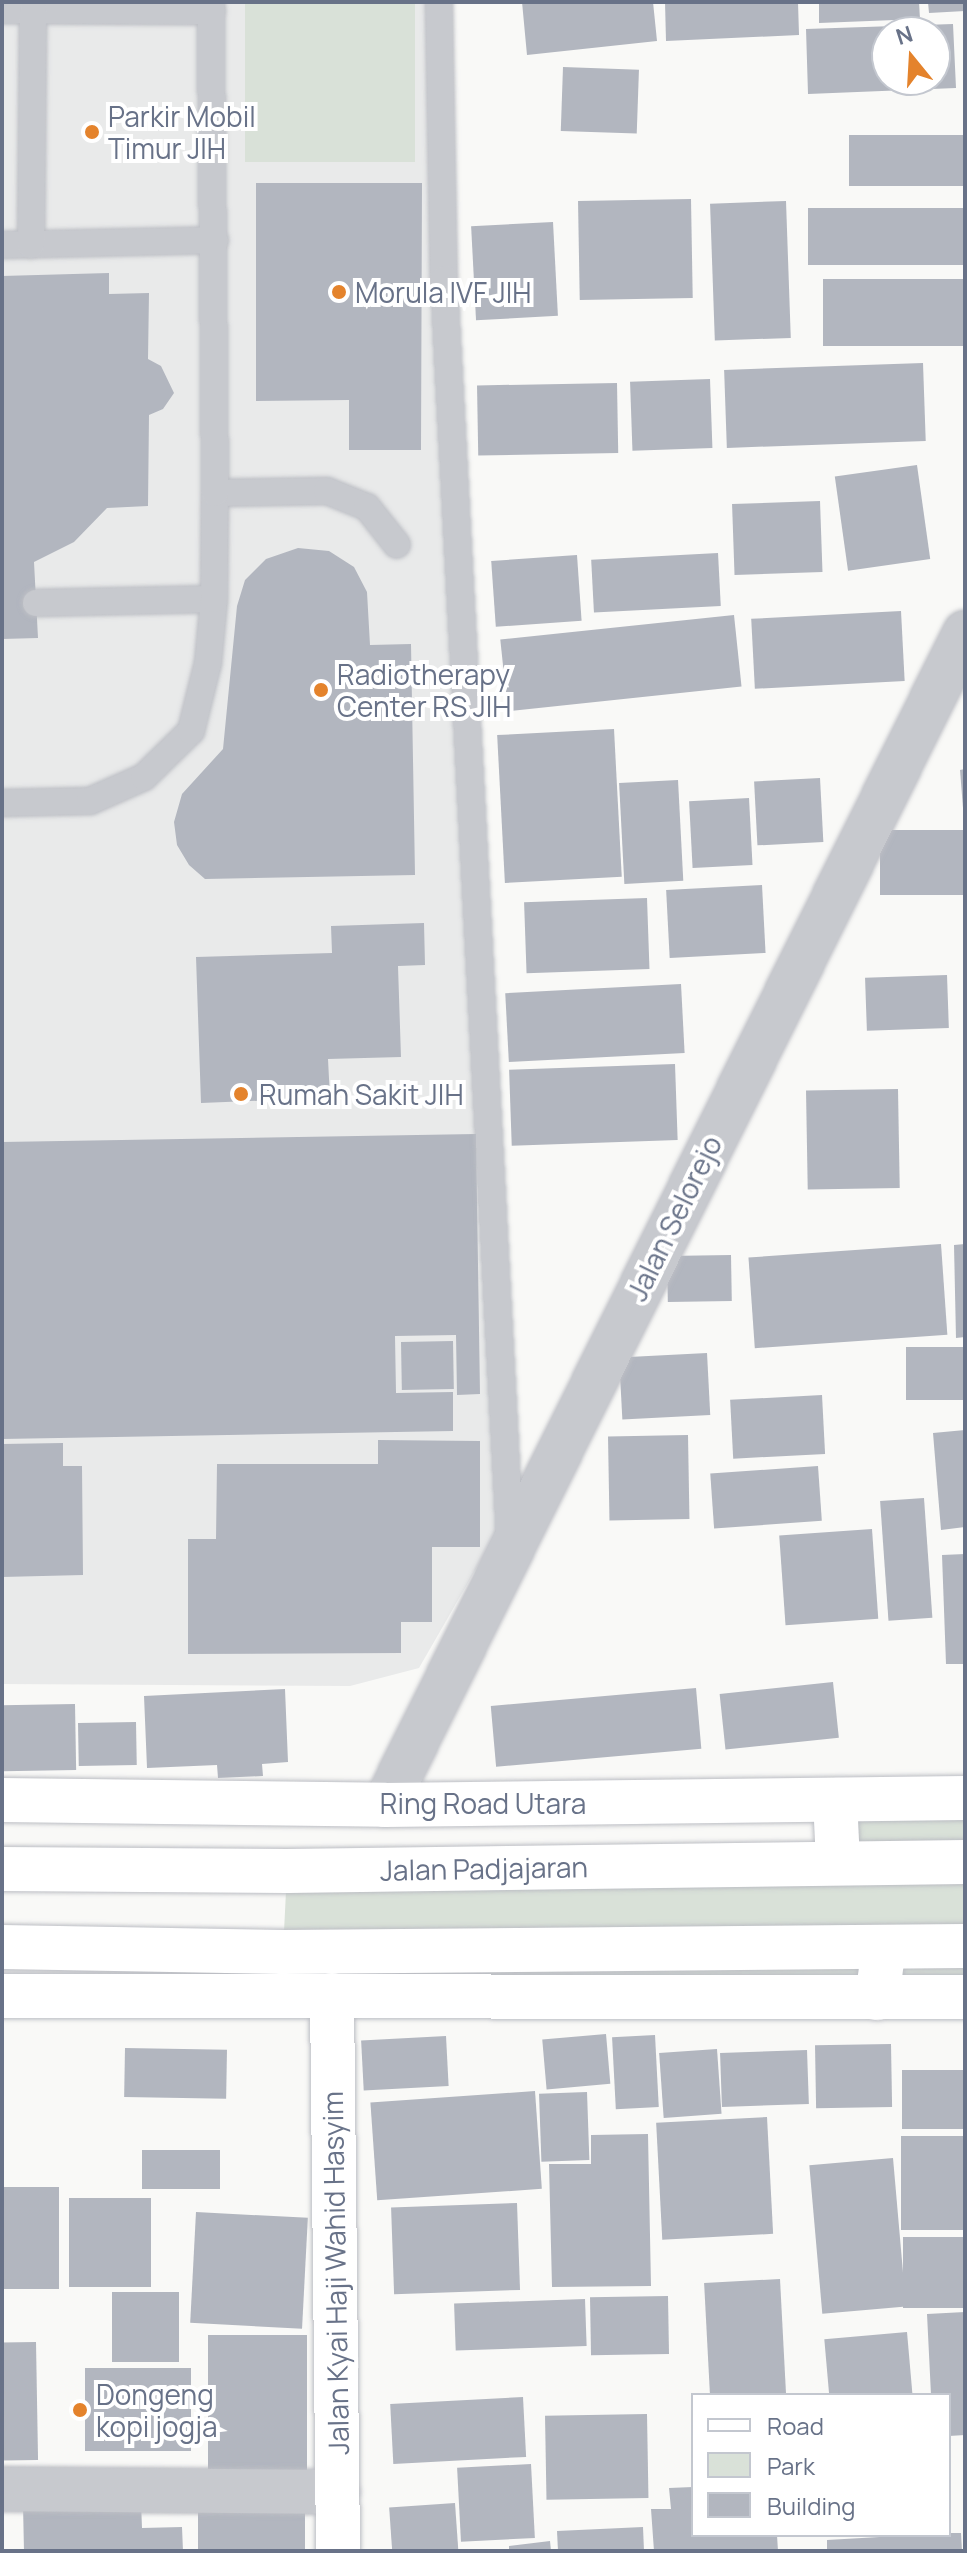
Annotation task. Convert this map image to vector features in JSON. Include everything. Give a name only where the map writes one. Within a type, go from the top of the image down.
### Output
[{"type":"main road","name":"Ring Road Utara","points":[[2,1800],[385,1805],[965,1798]]},
{"type":"main road","points":[[835,1800],[838,1862]]},
{"type":"main road","name":"Jalan Padjajaran","points":[[2,1869],[287,1871],[965,1862]]},
{"type":"main road","points":[[2,1947],[298,1952],[965,1946]]},
{"type":"main road","points":[[877,1998],[884,1947]]},
{"type":"main road","name":"Jalan Kyai Haji Wahid Hasyim","points":[[332,1995],[338,2551]]},
{"type":"main road","points":[[2,1996],[965,1997]]},
{"type":"street","name":"Jalan Selorejo","points":[[385,1805],[965,633]]},
{"type":"street","points":[[2,2489],[338,2492]]},
{"type":"lane","points":[[439,2],[444,279],[511,1547]]},
{"type":"lane","points":[[2,10],[212,7],[215,240],[214,599],[208,663],[191,731],[144,777],[90,801],[2,803]]},
{"type":"lane","points":[[31,245],[33,11]]},
{"type":"lane","points":[[2,245],[215,240]]},
{"type":"lane","points":[[215,493],[327,491],[367,507],[397,545]]},
{"type":"lane","points":[[36,603],[214,599]]},
{"type":"shaded area","name":"Rumah Sakit JIH","points":[[2,2],[432,2],[500,1527],[419,1668],[350,1686],[2,1684]]},
{"type":"green space","points":[[245,2],[415,2],[415,162],[245,162]]},
{"type":"green space","points":[[835,1800],[965,1800],[965,1862],[835,1862]]},
{"type":"green space","points":[[965,1868],[965,1992],[332,1995],[283,1952],[287,1871]]},
{"type":"building","points":[[522,2],[653,2],[657,41],[527,55]]},
{"type":"building","points":[[665,2],[798,2],[799,35],[666,41]]},
{"type":"building","points":[[819,2],[919,2],[920,16],[871,16],[871,21],[819,23]]},
{"type":"building","points":[[928,2],[965,2],[965,11],[929,13]]},
{"type":"building","points":[[951,24],[953,24],[956,88],[951,88]]},
{"type":"building","points":[[871,27],[871,91],[808,94],[806,29]]},
{"type":"building","points":[[563,67],[639,70],[637,134],[561,131]]},
{"type":"building","points":[[849,135],[965,135],[965,186],[849,186]]},
{"type":"building","name":"Morula IVF JIH","points":[[256,183],[422,183],[421,450],[349,450],[349,400],[256,401]]},
{"type":"building","points":[[691,199],[693,298],[580,300],[578,201]]},
{"type":"building","points":[[786,201],[791,338],[715,341],[710,204]]},
{"type":"building","points":[[808,208],[965,208],[965,265],[808,265]]},
{"type":"building","points":[[553,222],[558,316],[476,320],[471,226]]},
{"type":"building","points":[[109,273],[109,294],[149,293],[148,359],[161,366],[174,393],[163,409],[149,415],[148,506],[107,508],[74,542],[34,562],[38,638],[2,639],[2,276]]},
{"type":"building","points":[[823,279],[965,279],[965,346],[823,346]]},
{"type":"building","points":[[923,363],[926,441],[727,448],[724,370]]},
{"type":"building","points":[[710,379],[712,448],[632,451],[630,382]]},
{"type":"building","points":[[617,383],[618,453],[478,455],[477,385]]},
{"type":"building","points":[[917,465],[930,559],[848,571],[835,477]]},
{"type":"building","points":[[820,501],[822,572],[735,575],[732,504]]},
{"type":"building","name":"Radiotherapy Center RS JIH","points":[[298,548],[329,551],[354,567],[367,592],[370,645],[411,644],[415,875],[205,879],[189,865],[177,845],[174,822],[182,794],[223,749],[237,606],[245,580],[266,559]]},
{"type":"building","points":[[718,553],[721,606],[594,613],[591,560]]},
{"type":"building","points":[[577,555],[582,621],[496,627],[491,561]]},
{"type":"building","points":[[901,611],[905,681],[755,689],[751,619]]},
{"type":"building","points":[[734,615],[742,687],[508,711],[500,640]]},
{"type":"building","points":[[614,729],[622,877],[505,883],[497,735]]},
{"type":"building","points":[[965,769],[965,808],[963,808],[960,770]]},
{"type":"building","points":[[820,778],[823,842],[757,845],[754,781]]},
{"type":"building","points":[[678,780],[683,881],[624,884],[619,783]]},
{"type":"building","points":[[749,798],[753,865],[693,868],[689,801]]},
{"type":"building","points":[[880,830],[965,830],[965,895],[880,895]]},
{"type":"building","points":[[762,885],[766,953],[670,958],[666,890]]},
{"type":"building","points":[[647,898],[649,969],[527,973],[524,902]]},
{"type":"building","points":[[424,923],[425,965],[398,966],[401,1057],[328,1059],[330,1098],[201,1103],[196,957],[332,953],[331,926]]},
{"type":"building","points":[[947,975],[949,1028],[867,1031],[865,978]]},
{"type":"building","points":[[681,984],[685,1053],[509,1062],[505,993]]},
{"type":"building","points":[[675,1064],[678,1140],[512,1146],[509,1070]]},
{"type":"building","points":[[898,1089],[900,1188],[808,1190],[806,1091]]},
{"type":"building","points":[[476,1134],[480,1394],[457,1395],[456,1335],[395,1336],[396,1393],[453,1392],[453,1431],[2,1439],[2,1142]]},
{"type":"building","points":[[941,1244],[947,1335],[755,1348],[748,1257]]},
{"type":"building","points":[[965,1244],[965,1337],[956,1338],[954,1245]]},
{"type":"building","points":[[731,1255],[732,1301],[668,1302],[667,1256]]},
{"type":"building","points":[[453,1341],[454,1389],[402,1390],[401,1342]]},
{"type":"building","points":[[906,1347],[965,1347],[965,1400],[906,1400]]},
{"type":"building","points":[[707,1353],[710,1415],[622,1420],[619,1358]]},
{"type":"building","points":[[822,1395],[825,1454],[733,1459],[730,1400]]},
{"type":"building","points":[[965,1430],[965,1527],[941,1530],[933,1433]]},
{"type":"building","points":[[688,1435],[689,1519],[609,1520],[608,1436]]},
{"type":"building","points":[[378,1440],[480,1441],[480,1547],[432,1547],[432,1622],[401,1622],[401,1653],[188,1654],[188,1539],[216,1539],[217,1464],[378,1464]]},
{"type":"building","points":[[63,1443],[63,1466],[82,1466],[83,1575],[2,1577],[2,1444]]},
{"type":"building","points":[[818,1466],[822,1521],[714,1528],[710,1474]]},
{"type":"building","points":[[924,1498],[932,1618],[888,1621],[880,1501]]},
{"type":"building","points":[[872,1529],[878,1619],[786,1625],[779,1535]]},
{"type":"building","points":[[965,1554],[965,1664],[946,1664],[942,1555]]},
{"type":"building","points":[[833,1682],[839,1738],[725,1750],[720,1694]]},
{"type":"building","points":[[696,1688],[701,1749],[496,1767],[491,1706]]},
{"type":"building","points":[[285,1689],[288,1762],[262,1764],[263,1776],[218,1778],[217,1765],[147,1768],[144,1696]]},
{"type":"building","points":[[75,1704],[76,1770],[3,1771],[2,1705]]},
{"type":"building","points":[[136,1722],[137,1765],[79,1766],[78,1723]]},
{"type":"building","points":[[606,2034],[610,2084],[547,2089],[542,2040]]},
{"type":"building","points":[[655,2035],[659,2107],[616,2109],[612,2037]]},
{"type":"building","points":[[446,2036],[449,2086],[364,2090],[361,2040]]},
{"type":"building","points":[[891,2044],[892,2107],[816,2108],[815,2045]]},
{"type":"building","points":[[125,2048],[227,2050],[226,2099],[124,2097]]},
{"type":"building","points":[[717,2049],[722,2114],[664,2118],[659,2053]]},
{"type":"building","points":[[807,2050],[809,2104],[722,2107],[720,2053]]},
{"type":"building","points":[[902,2070],[965,2070],[965,2129],[902,2129]]},
{"type":"building","points":[[535,2091],[542,2189],[377,2200],[370,2103]]},
{"type":"building","points":[[587,2092],[589,2160],[541,2162],[539,2094]]},
{"type":"building","points":[[767,2117],[773,2234],[662,2240],[656,2123]]},
{"type":"building","points":[[648,2134],[651,2286],[552,2287],[549,2164],[591,2164],[591,2135]]},
{"type":"building","points":[[901,2136],[965,2136],[965,2230],[901,2230]]},
{"type":"building","points":[[142,2150],[220,2150],[220,2189],[142,2189]]},
{"type":"building","points":[[893,2158],[906,2306],[822,2314],[809,2165]]},
{"type":"building","points":[[2,2187],[59,2187],[59,2289],[2,2289]]},
{"type":"building","points":[[69,2198],[151,2198],[151,2287],[69,2287]]},
{"type":"building","points":[[517,2203],[520,2290],[394,2294],[391,2207]]},
{"type":"building","points":[[196,2212],[308,2218],[302,2329],[190,2323]]},
{"type":"building","points":[[903,2237],[965,2237],[965,2308],[903,2308]]},
{"type":"building","points":[[780,2279],[786,2393],[710,2393],[704,2283]]},
{"type":"building","points":[[112,2292],[179,2292],[179,2362],[112,2362]]},
{"type":"building","points":[[668,2296],[669,2354],[591,2355],[590,2297]]},
{"type":"building","points":[[585,2299],[587,2346],[456,2351],[454,2304]]},
{"type":"building","points":[[965,2312],[965,2435],[951,2436],[951,2393],[931,2393],[927,2314]]},
{"type":"building","points":[[907,2332],[912,2393],[829,2393],[824,2339]]},
{"type":"building","points":[[208,2335],[307,2335],[307,2478],[208,2478]]},
{"type":"building","points":[[36,2342],[38,2460],[4,2461],[2,2343]]},
{"type":"building","points":[[85,2368],[191,2368],[191,2451],[85,2451]]},
{"type":"building","points":[[523,2397],[526,2457],[393,2464],[390,2404]]},
{"type":"building","points":[[647,2414],[648,2498],[546,2500],[545,2416]]},
{"type":"building","points":[[531,2464],[535,2538],[461,2542],[457,2468]]},
{"type":"building","points":[[691,2487],[691,2537],[777,2537],[778,2551],[654,2551],[651,2509],[671,2509],[669,2488]]},
{"type":"building","points":[[198,2497],[305,2497],[305,2551],[198,2551]]},
{"type":"building","points":[[141,2502],[142,2528],[182,2527],[183,2551],[24,2551],[23,2505]]},
{"type":"building","points":[[455,2503],[458,2551],[392,2551],[389,2508]]},
{"type":"building","points":[[643,2527],[644,2551],[558,2551],[557,2531]]},
{"type":"building","points":[[951,2533],[961,2533],[962,2551],[827,2551],[827,2540],[951,2537]]},
{"type":"building","points":[[550,2541],[551,2551],[509,2551],[509,2546]]},
{"type":"place","name":"Parkir Mobil Timur JIH","points":[[92,132]]},
{"type":"place","name":"Morula IVF JIH","points":[[339,292]]},
{"type":"place","name":"Radiotherapy Center RS JIH","points":[[321,690]]},
{"type":"place","name":"Rumah Sakit JIH","points":[[241,1094]]},
{"type":"place","name":"Dongeng kopi jogja","points":[[80,2410]]}]
